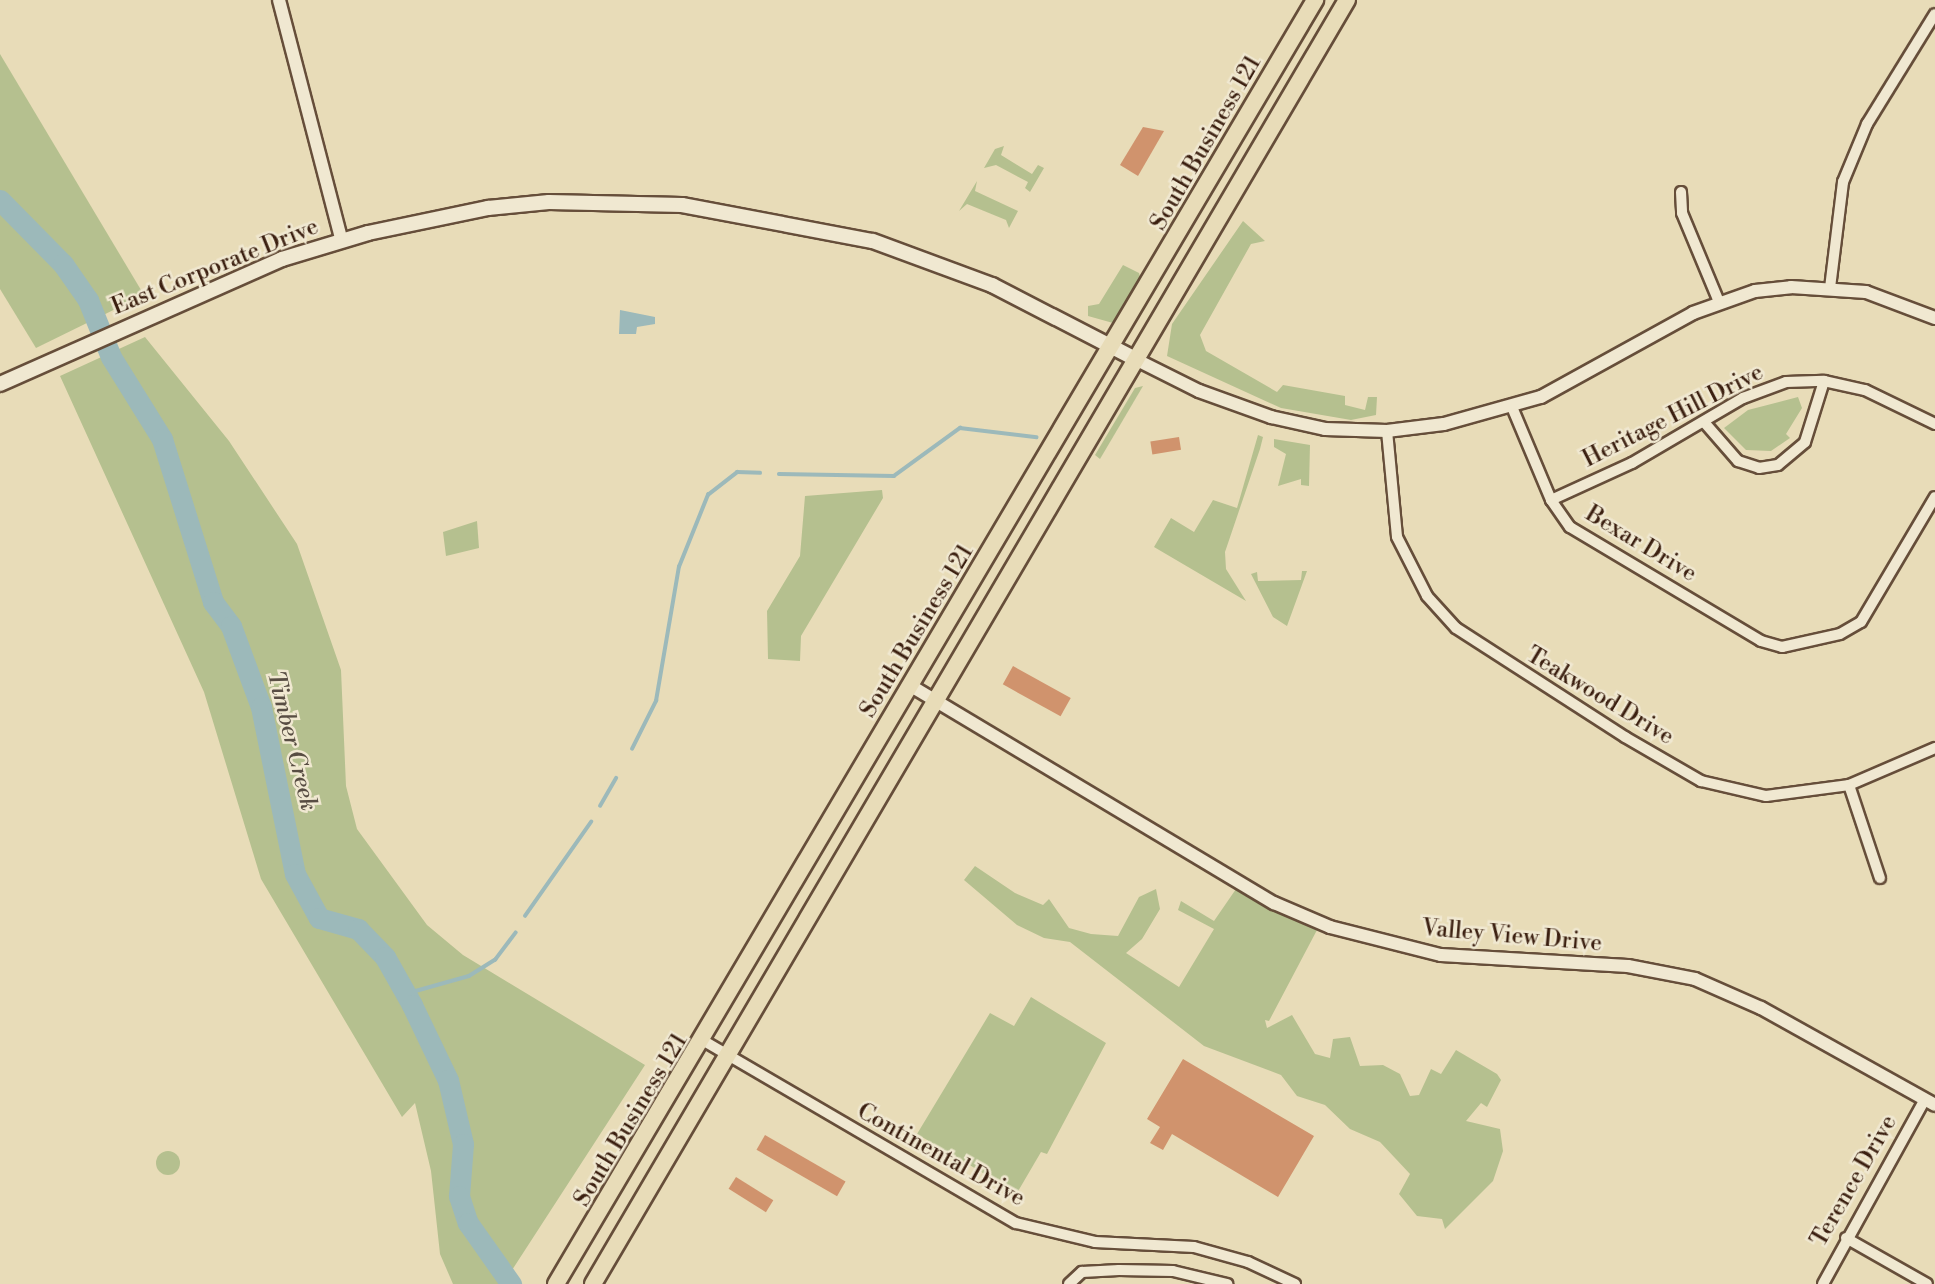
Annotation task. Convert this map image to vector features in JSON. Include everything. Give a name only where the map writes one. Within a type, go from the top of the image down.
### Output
[{"type":"main road","name":"South Business 121","points":[[556,1284],[586,1241],[911,686],[1114,347],[1315,0]]},
{"type":"main road","points":[[593,1284],[729,1057],[1347,0]]},
{"type":"main road","points":[[1277,64],[1301,79]]},
{"type":"main road","name":"East Corporate Drive","points":[[0,384],[142,318],[282,259],[342,241],[488,208],[548,202],[656,203],[732,212],[925,258],[1138,359]]},
{"type":"street","points":[[279,0],[342,241]]},
{"type":"street","points":[[1830,288],[1843,182],[1867,124],[1935,14]]},
{"type":"street","points":[[1681,192],[1682,213],[1719,302]]},
{"type":"street","points":[[1138,359],[1199,391],[1271,417],[1325,429],[1387,431],[1512,407],[1578,380],[1719,302],[1755,291],[1830,288],[1891,298],[1935,318]]},
{"type":"street","points":[[1704,422],[1738,461],[1759,468],[1778,465],[1805,442],[1824,381]]},
{"type":"street","name":"Heritage Hill Drive","points":[[1550,500],[1704,422],[1743,398],[1786,382],[1824,381],[1865,390],[1935,424]]},
{"type":"street","name":"Bexar Drive","points":[[1512,407],[1550,500],[1570,527],[1761,641],[1782,647],[1809,643],[1861,622],[1935,497]]},
{"type":"street","name":"Teakwood Drive","points":[[1387,431],[1399,544],[1427,596],[1455,628],[1701,781],[1766,796],[1849,785],[1935,748]]},
{"type":"street","name":"Valley View Drive","points":[[911,686],[1273,903],[1330,927],[1441,955],[1628,966],[1695,979],[1772,1014],[1930,1102]]},
{"type":"street","points":[[1849,785],[1880,878]]},
{"type":"street","name":"Continental Drive","points":[[704,1041],[1016,1223],[1095,1242],[1208,1250],[1295,1284]]},
{"type":"street","name":"Terence Drive","points":[[1823,1284],[1846,1238],[1930,1102]]},
{"type":"street","points":[[1846,1238],[1927,1284]]},
{"type":"street","points":[[1069,1284],[1082,1272],[1119,1270],[1172,1271],[1227,1284]]},
{"type":"green space","points":[[0,54],[144,295],[36,348],[0,289]]},
{"type":"green space","points":[[1004,146],[1001,155],[1032,174],[1038,165],[1044,168],[1030,192],[1025,188],[1028,182],[996,165],[984,168],[995,149]]},
{"type":"green space","points":[[977,181],[975,191],[1018,211],[1009,228],[1006,220],[967,204],[959,211]]},
{"type":"green space","points":[[1243,221],[1265,241],[1251,244],[1200,335],[1206,351],[1277,392],[1283,385],[1345,396],[1345,405],[1365,410],[1368,397],[1377,397],[1376,415],[1351,420],[1281,408],[1167,356],[1172,324]]},
{"type":"green space","points":[[1123,265],[1139,273],[1141,281],[1119,318],[1113,323],[1088,316],[1088,306],[1099,304]]},
{"type":"green space","points":[[145,337],[229,441],[297,544],[341,670],[346,786],[357,829],[427,925],[463,955],[645,1065],[503,1284],[453,1284],[440,1254],[431,1171],[415,1103],[402,1117],[261,879],[204,692],[60,376]]},
{"type":"green space","points":[[1143,386],[1100,459],[1095,455],[1135,388]]},
{"type":"green space","points":[[1798,397],[1802,408],[1786,434],[1790,438],[1771,451],[1746,450],[1724,428],[1748,410]]},
{"type":"green space","points":[[1258,435],[1263,437],[1260,449],[1225,552],[1226,569],[1246,601],[1154,547],[1171,518],[1194,532],[1213,500],[1237,508]]},
{"type":"green space","points":[[1274,439],[1310,445],[1309,486],[1301,485],[1301,479],[1278,486],[1286,454],[1274,447]]},
{"type":"green space","points":[[882,490],[883,498],[801,636],[800,661],[768,659],[767,611],[800,556],[805,496]]},
{"type":"green space","points":[[477,521],[479,548],[446,556],[443,532]]},
{"type":"green space","points":[[1302,571],[1307,571],[1287,626],[1273,617],[1251,574],[1257,572],[1258,581],[1301,580]]},
{"type":"green space","points":[[975,866],[1015,893],[1043,905],[1049,899],[1069,928],[1091,934],[1118,936],[1139,897],[1156,889],[1160,909],[1142,939],[1126,953],[1179,987],[1214,929],[1178,910],[1181,901],[1214,921],[1236,889],[1317,930],[1269,1021],[1265,1020],[1267,1028],[1292,1015],[1315,1054],[1330,1058],[1333,1039],[1350,1037],[1360,1066],[1383,1065],[1400,1074],[1410,1096],[1419,1095],[1431,1069],[1441,1074],[1456,1050],[1497,1074],[1501,1080],[1487,1107],[1481,1103],[1466,1121],[1500,1129],[1503,1151],[1493,1181],[1445,1229],[1442,1219],[1417,1216],[1399,1194],[1410,1174],[1380,1142],[1350,1129],[1325,1105],[1297,1096],[1281,1075],[1204,1046],[1070,942],[1044,938],[1017,925],[964,880]]},
{"type":"green space","points":[[1031,997],[1106,1043],[1047,1154],[1041,1152],[1017,1193],[917,1134],[990,1013],[1014,1026]]},
{"type":"green space","points":[[168,1151],[176,1155],[180,1163],[176,1171],[168,1175],[160,1171],[156,1163],[160,1155]]},
{"type":"water","points":[[620,310],[655,317],[655,324],[637,327],[636,334],[619,334]]},
{"type":"building","points":[[1143,127],[1164,131],[1138,176],[1120,165]]},
{"type":"building","points":[[1179,437],[1181,450],[1152,454],[1150,442]]},
{"type":"building","points":[[1013,666],[1071,698],[1061,716],[1003,684]]},
{"type":"building","points":[[1183,1059],[1314,1136],[1278,1197],[1172,1134],[1163,1150],[1150,1143],[1160,1127],[1147,1119]]},
{"type":"building","points":[[765,1135],[846,1182],[837,1196],[756,1150]]},
{"type":"building","points":[[736,1177],[773,1200],[766,1212],[729,1189]]},
{"type":"waterway","name":"Timber Creek","points":[[0,200],[63,264],[88,300],[111,357],[162,439],[213,602],[231,626],[261,707],[295,874],[319,918],[358,929],[385,957],[412,1005],[448,1080],[463,1144],[459,1196],[468,1223],[511,1284]]},
{"type":"waterway","points":[[779,474],[894,476],[960,428],[1036,437]]},
{"type":"waterway","points":[[632,749],[656,701],[679,567],[708,495],[737,472],[760,473]]},
{"type":"waterway","points":[[600,806],[616,778]]},
{"type":"waterway","points":[[525,916],[591,822]]},
{"type":"waterway","points":[[405,994],[469,976],[495,960],[515,933]]}]
